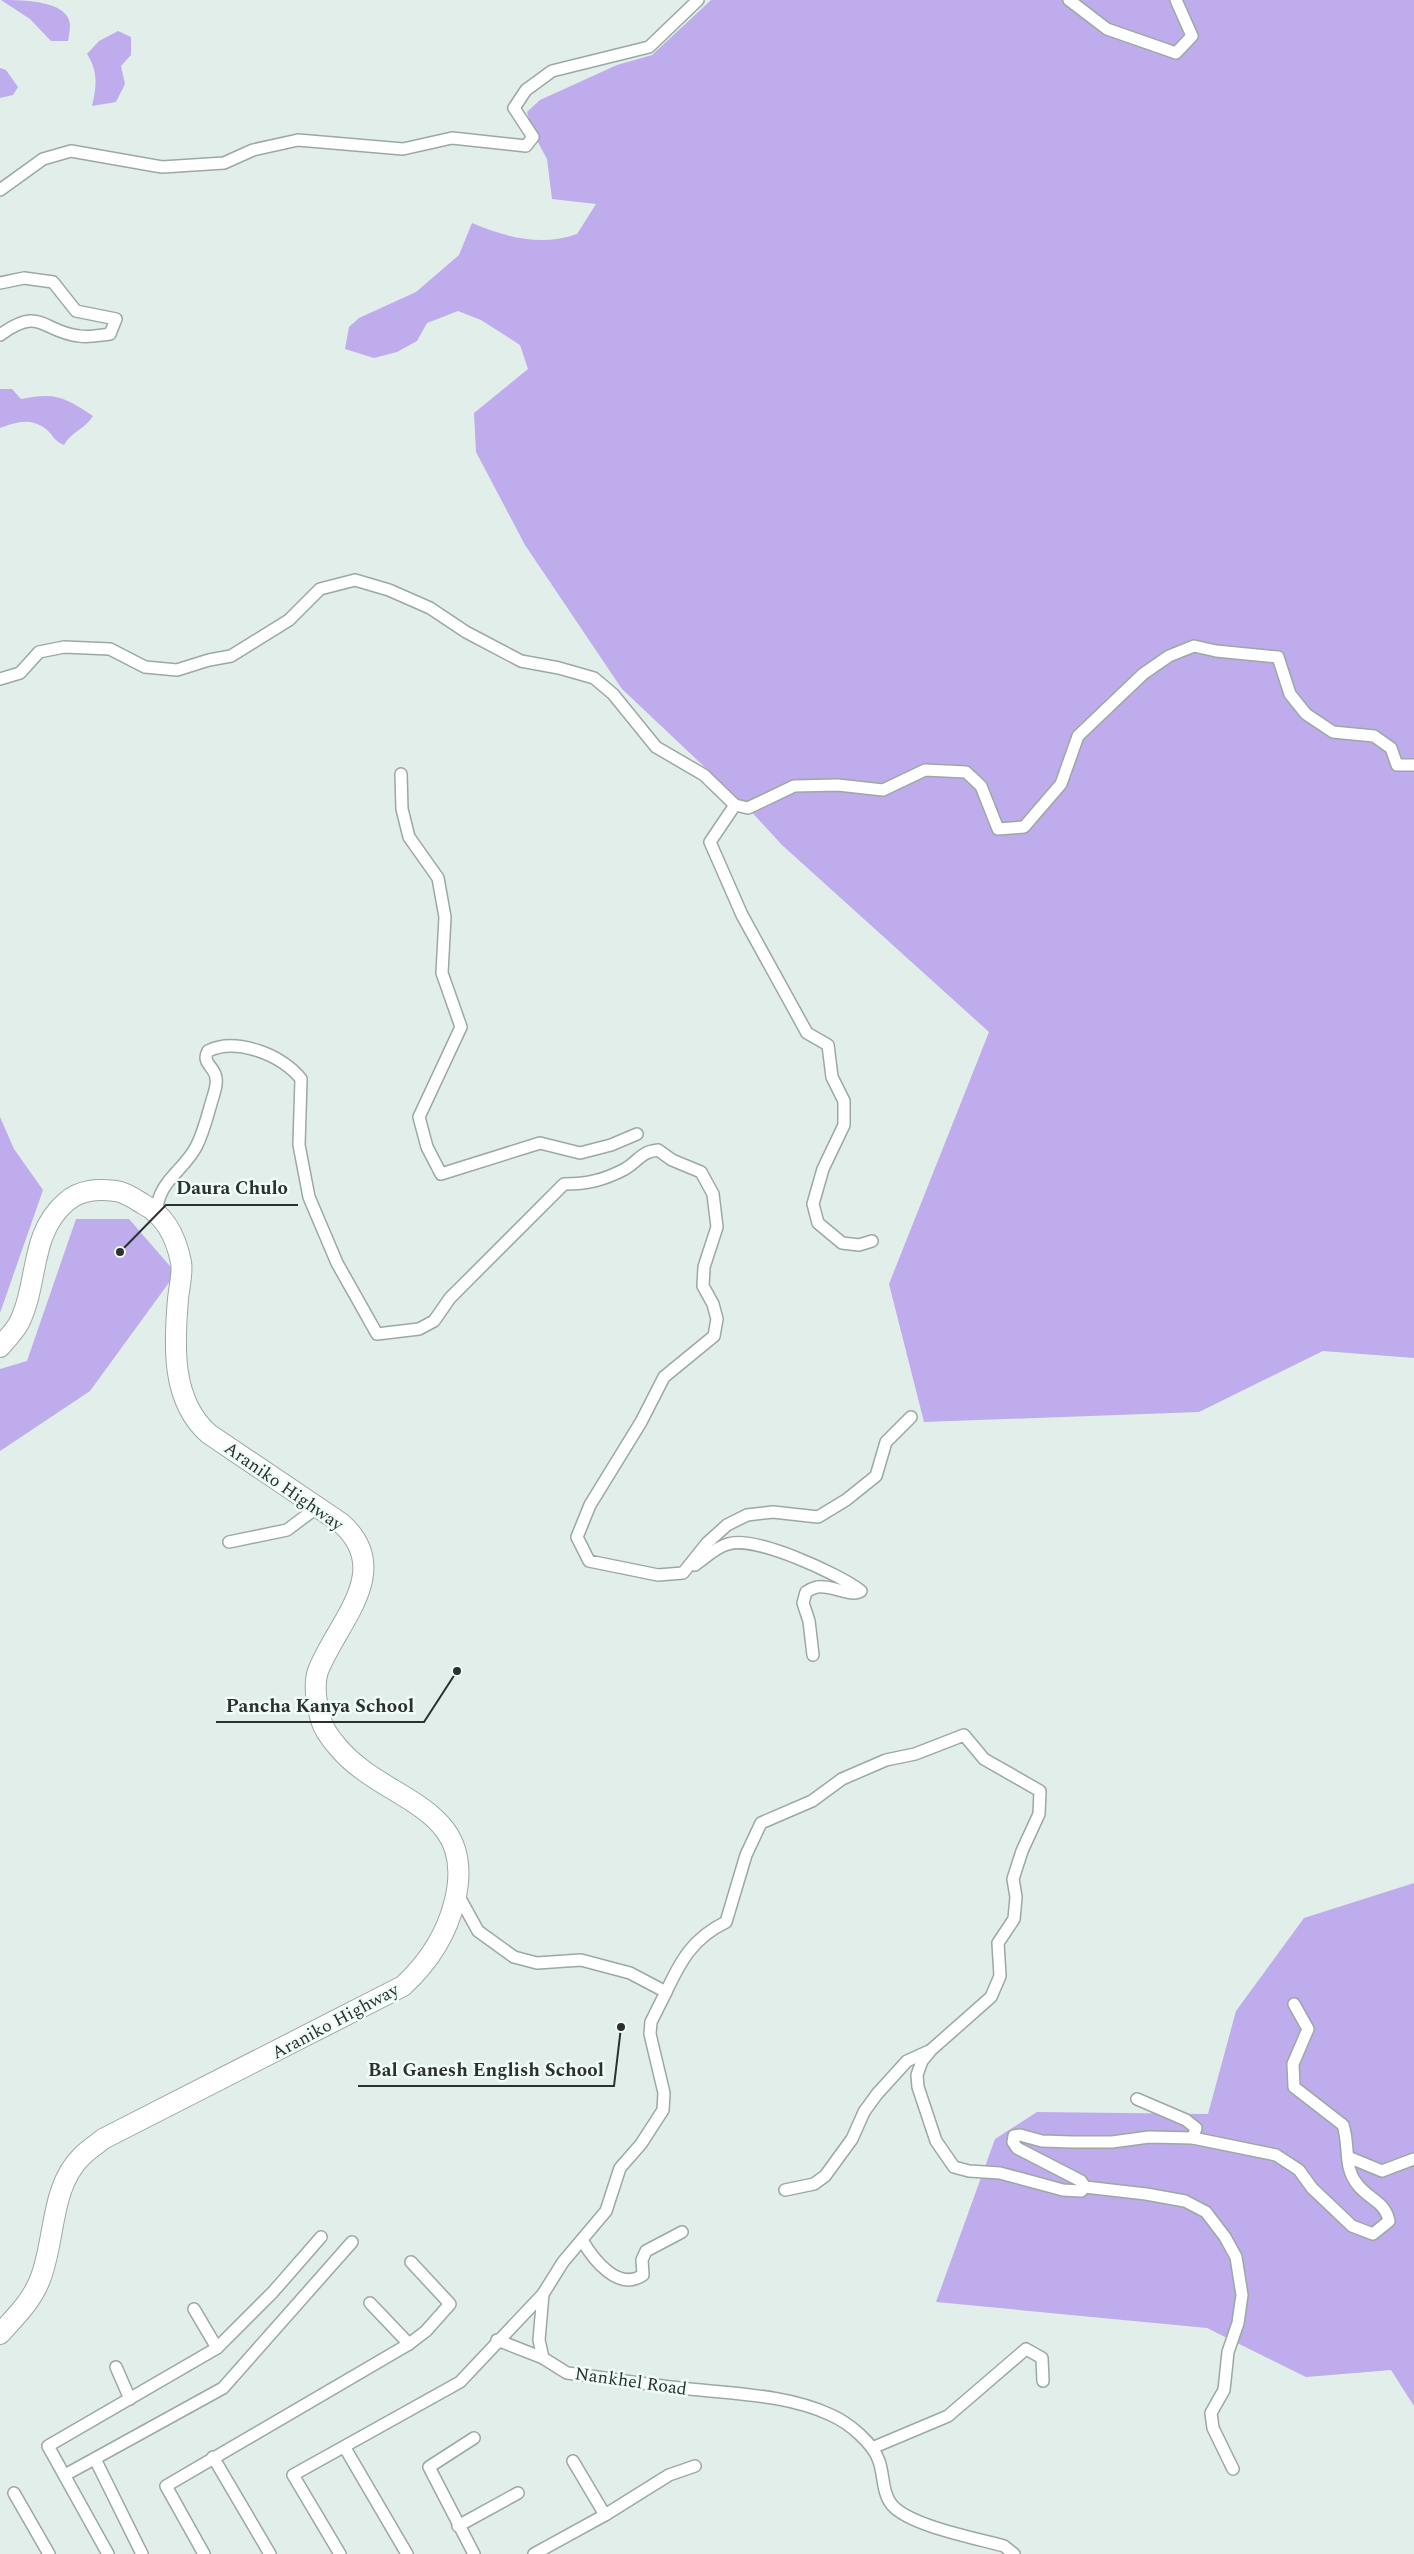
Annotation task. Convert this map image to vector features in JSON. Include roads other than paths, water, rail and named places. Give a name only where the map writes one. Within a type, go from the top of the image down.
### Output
[{"type":"highway","name":"Araniko Highway","points":[[0,1347],[19,1324],[40,1238],[51,1220],[66,1202],[82,1192],[110,1190],[120,1191],[157,1211],[170,1231],[182,1263],[178,1309],[177,1374],[188,1406],[201,1426],[209,1434],[319,1506],[341,1523],[356,1538],[361,1548],[364,1564],[362,1582],[318,1671],[316,1694],[322,1723],[330,1738],[352,1762],[433,1815],[446,1829],[454,1844],[459,1862],[457,1893],[451,1917],[442,1938],[421,1969],[403,1986],[103,2139],[81,2156],[69,2174],[59,2202],[40,2280],[28,2304],[0,2334]]},
{"type":"street","points":[[0,190],[43,159],[71,151],[162,167],[224,164],[254,150],[298,140],[403,149],[452,138],[526,146],[534,138],[514,108],[526,90],[552,71],[649,47],[698,0]]},
{"type":"street","points":[[1070,0],[1107,29],[1176,54],[1192,36],[1176,0]]},
{"type":"street","points":[[0,282],[24,278],[53,282],[76,311],[116,319],[110,334],[78,336],[33,319],[11,327],[0,335]]},
{"type":"street","points":[[0,679],[20,673],[39,652],[64,646],[110,650],[145,667],[177,670],[209,660],[231,656],[289,620],[320,589],[355,580],[389,590],[430,608],[466,632],[521,661],[559,668],[594,678],[613,694],[656,747],[704,775],[735,805],[748,808],[794,786],[838,786],[883,790],[926,770],[966,772],[981,786],[998,829],[1024,827],[1061,784],[1078,736],[1143,674],[1168,656],[1194,646],[1216,651],[1278,657],[1290,694],[1306,714],[1333,732],[1374,736],[1391,748],[1397,765],[1414,765]]},
{"type":"street","points":[[401,774],[402,809],[409,837],[438,878],[445,917],[442,973],[461,1027],[419,1117],[427,1147],[441,1174],[540,1143],[580,1153],[611,1145],[637,1134]]},
{"type":"street","points":[[735,805],[710,842],[742,914],[807,1033],[828,1045],[832,1077],[844,1101],[844,1125],[823,1169],[813,1204],[818,1223],[842,1243],[858,1245],[872,1241]]},
{"type":"street","points":[[157,1211],[159,1195],[190,1156],[202,1132],[214,1093],[216,1078],[205,1059],[208,1051],[223,1046],[238,1046],[273,1058],[285,1064],[301,1079],[299,1145],[309,1197],[337,1263],[377,1334],[419,1329],[434,1321],[450,1298],[564,1184],[590,1184],[625,1168],[646,1152],[658,1150],[672,1160],[700,1172],[713,1194],[717,1228],[704,1267],[703,1286],[713,1304],[717,1319],[714,1336],[664,1377],[641,1422],[590,1505],[577,1537],[589,1561],[658,1575],[684,1573],[729,1543],[758,1545],[847,1580],[861,1592],[853,1594],[835,1587],[818,1586],[806,1592],[803,1603],[809,1621],[813,1656]]},
{"type":"street","points":[[684,1573],[707,1543],[728,1525],[746,1515],[774,1512],[818,1517],[846,1500],[876,1476],[886,1442],[911,1417]]},
{"type":"street","points":[[230,1542],[287,1530],[319,1506]]},
{"type":"street","points":[[340,2554],[293,2475],[345,2448],[460,2382],[497,2340],[543,2294],[562,2262],[606,2211],[620,2168],[641,2144],[663,2110],[664,2093],[650,2034],[651,2022],[684,1956],[707,1931],[726,1922],[746,1854],[761,1823],[812,1801],[842,1779],[886,1760],[915,1754],[964,1735],[984,1758],[1040,1791],[1039,1814],[1022,1851],[1013,1878],[1016,1897],[1014,1918],[998,1943],[1000,1976],[991,1997],[930,2050],[922,2061],[917,2075],[918,2087],[924,2112],[936,2140],[954,2167],[969,2172],[1000,2173],[1063,2190],[1081,2192],[1085,2187]]},
{"type":"street","points":[[457,1893],[478,1931],[514,1957],[537,1963],[581,1960],[630,1973],[666,1992]]},
{"type":"street","points":[[1233,2469],[1213,2428],[1211,2413],[1224,2390],[1228,2352],[1238,2324],[1242,2295],[1236,2257],[1226,2237],[1206,2212],[1185,2201],[1146,2194],[1085,2187],[1081,2181],[1017,2148],[1014,2136],[1020,2135],[1042,2141],[1072,2142],[1112,2142],[1149,2137],[1193,2138],[1276,2155],[1299,2170],[1312,2188],[1352,2226],[1373,2234],[1389,2221],[1387,2210],[1357,2185],[1347,2167],[1348,2157],[1343,2125],[1294,2087],[1293,2064],[1308,2029],[1294,2004]]},
{"type":"street","points":[[785,2190],[814,2184],[825,2176],[852,2139],[864,2112],[893,2075],[907,2061],[930,2050]]},
{"type":"street","points":[[1137,2099],[1186,2120],[1196,2128],[1193,2138]]},
{"type":"street","points":[[1348,2157],[1382,2171],[1414,2159]]},
{"type":"street","points":[[582,2240],[588,2250],[607,2271],[622,2280],[637,2279],[643,2275],[642,2260],[646,2251],[682,2232]]},
{"type":"street","points":[[108,2554],[48,2446],[217,2348],[273,2292],[321,2238]]},
{"type":"street","points":[[65,2475],[223,2388],[352,2242]]},
{"type":"street","points":[[204,2554],[166,2486],[409,2344],[426,2331],[450,2304],[411,2262]]},
{"type":"street","points":[[543,2294],[539,2340],[543,2358]]},
{"type":"street","points":[[370,2303],[409,2344]]},
{"type":"street","points":[[194,2309],[217,2348]]},
{"type":"street","name":"Nankhel Road","points":[[497,2340],[543,2358],[567,2372],[776,2399],[831,2415],[854,2430],[872,2448],[879,2460],[887,2495],[892,2505],[905,2514],[931,2526],[1004,2546],[1014,2554]]},
{"type":"street","points":[[872,2448],[948,2416],[1026,2349],[1042,2358],[1043,2381]]},
{"type":"street","points":[[116,2367],[130,2399]]},
{"type":"street","points":[[474,2438],[429,2467],[474,2554]]},
{"type":"street","points":[[345,2448],[407,2554]]},
{"type":"street","points":[[214,2457],[270,2554]]},
{"type":"street","points":[[95,2459],[142,2554]]},
{"type":"street","points":[[573,2461],[605,2515]]},
{"type":"street","points":[[537,2553],[605,2515],[669,2475],[695,2466]]},
{"type":"street","points":[[14,2493],[49,2554]]},
{"type":"street","points":[[458,2526],[518,2493]]},
{"type":"place","name":"Daura Chulo","points":[[120,1252]]},
{"type":"place","name":"Pancha Kanya School","points":[[457,1671]]},
{"type":"place","name":"Bal Ganesh English School","points":[[621,2027]]}]
